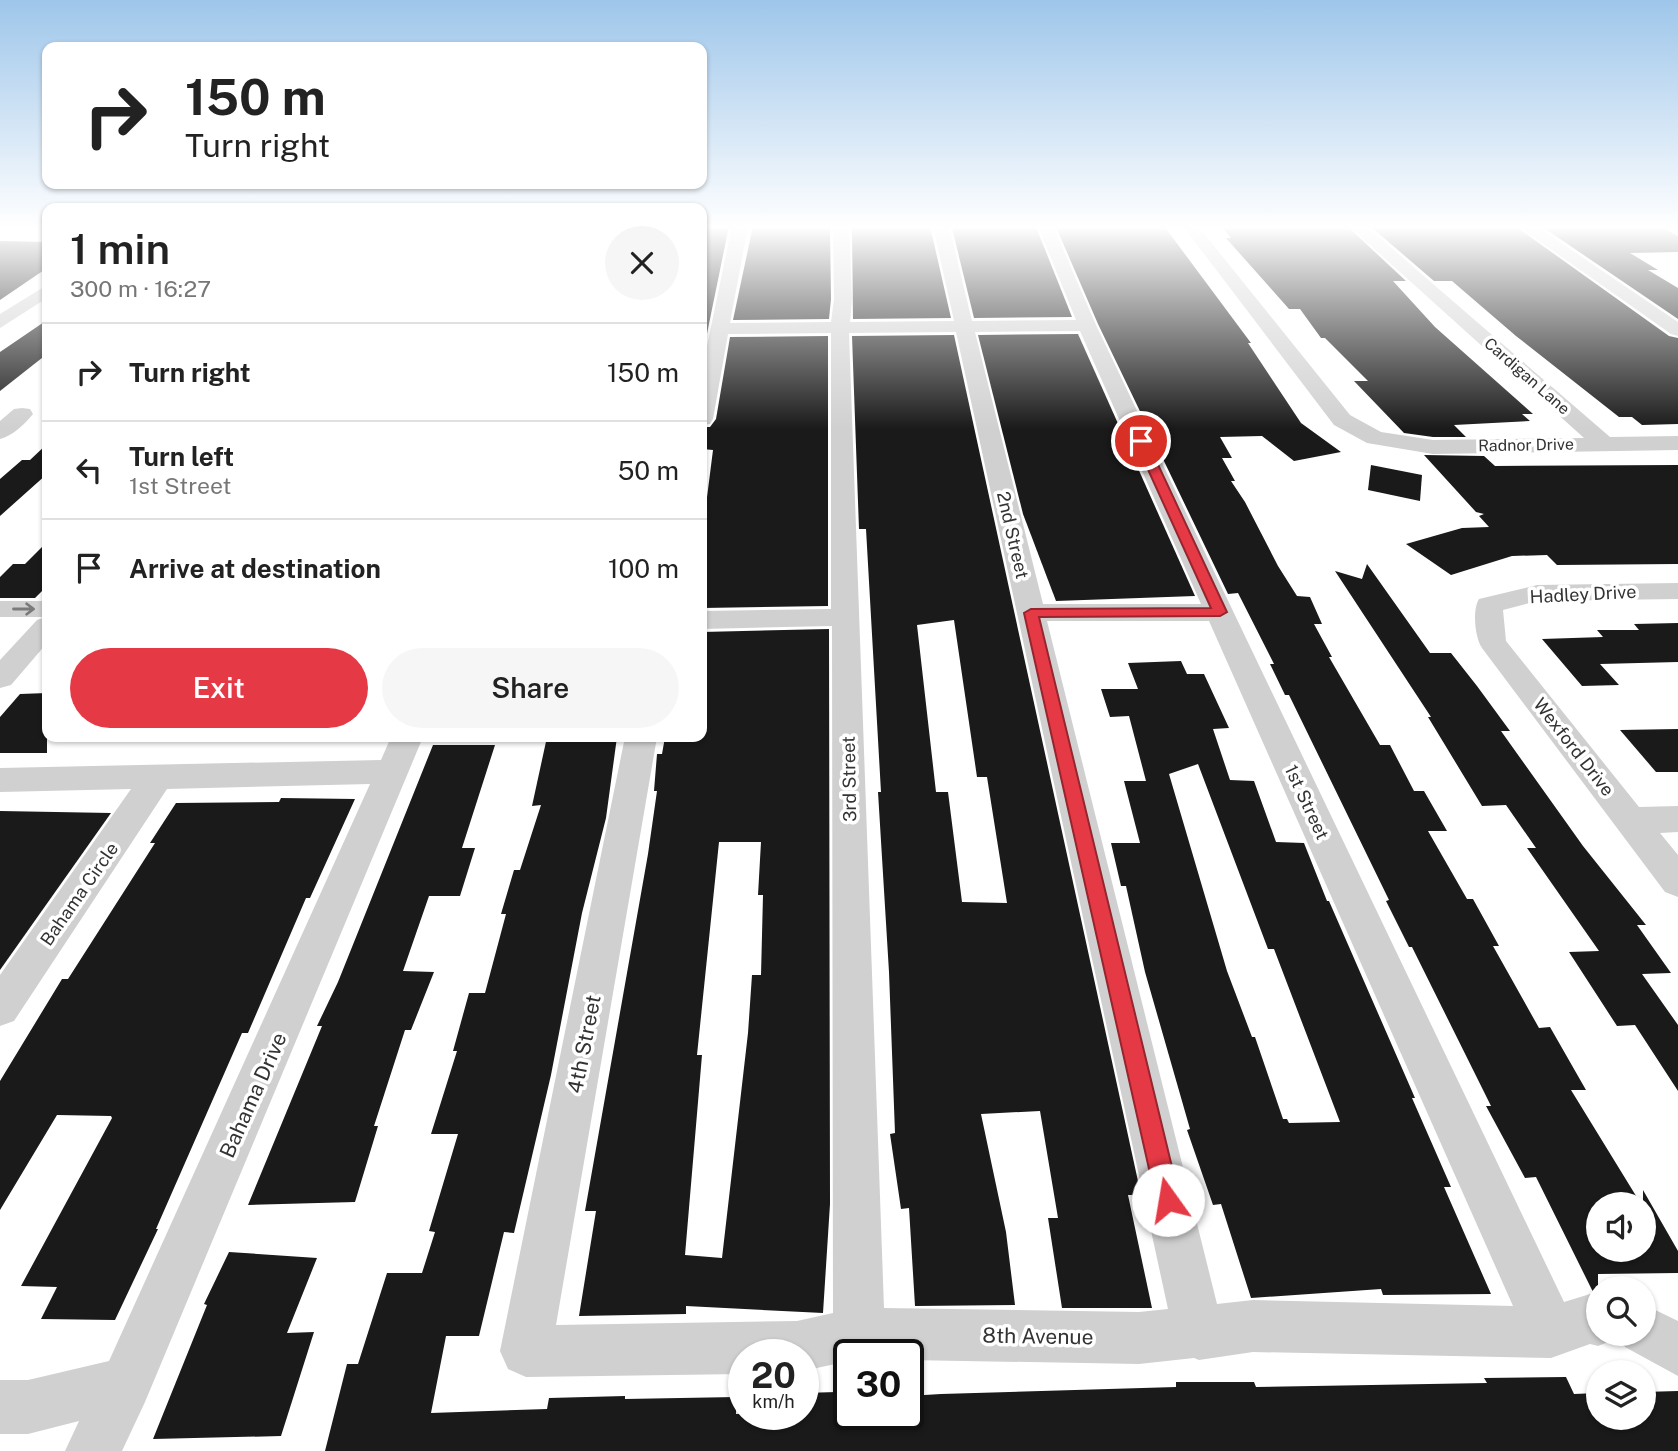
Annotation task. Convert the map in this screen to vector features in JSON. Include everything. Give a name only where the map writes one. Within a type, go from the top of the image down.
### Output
[{"type":"street","points":[[0,322],[42,294]]},
{"type":"street","points":[[707,393],[726,294]]},
{"type":"street","name":"3rd Street","points":[[843,294],[840,327],[859,1333]]},
{"type":"street","name":"2nd Street","points":[[956,294],[1199,1334]]},
{"type":"street","name":"1st Street","points":[[1074,294],[1220,612],[1574,1326]]},
{"type":"street","name":"Radnor Drive","points":[[1243,294],[1342,420],[1375,438],[1433,447],[1678,443]]},
{"type":"street","name":"Cardigan Lane","points":[[1433,294],[1603,443]]},
{"type":"street","points":[[1625,294],[1678,330]]},
{"type":"street","points":[[719,329],[1087,325]]},
{"type":"street","points":[[0,432],[22,414]]},
{"type":"street","name":"Hadley Drive","points":[[1489,605],[1537,593],[1678,591]]},
{"type":"street","name":"Wexford Drive","points":[[1489,605],[1492,642],[1678,882]]},
{"type":"street","points":[[0,609],[42,609]]},
{"type":"street","points":[[1031,613],[1220,612]]},
{"type":"street","points":[[707,620],[846,617]]},
{"type":"street","points":[[0,677],[42,631]]},
{"type":"street","name":"4th Street","points":[[526,1351],[641,742]]},
{"type":"street","points":[[0,780],[158,778],[340,771],[400,755]]},
{"type":"street","name":"Bahama Drive","points":[[93,1451],[126,1383],[400,755]]},
{"type":"street","name":"Bahama Circle","points":[[0,1008],[158,778]]},
{"type":"street","points":[[1631,820],[1678,819]]},
{"type":"street","name":"8th Avenue","points":[[526,1351],[797,1347],[859,1333],[1139,1338],[1199,1334],[1254,1326],[1574,1326]]},
{"type":"street","points":[[1656,1337],[1678,1350]]},
{"type":"street","points":[[0,1407],[28,1407],[126,1383]]},
{"type":"building","points":[[707,294],[715,294],[707,334]]},
{"type":"building","points":[[739,294],[831,294],[829,319],[733,320]]},
{"type":"building","points":[[853,294],[945,294],[951,318],[853,319]]},
{"type":"building","points":[[968,294],[1063,294],[1072,317],[974,318]]},
{"type":"building","points":[[1085,294],[1214,294],[1251,343],[1248,343],[1301,423],[1341,452],[1294,461],[1262,436],[1220,437],[1232,458],[1222,458],[1235,481],[1231,481],[1297,596],[1310,597],[1322,624],[1314,624],[1332,657],[1329,657],[1380,745],[1390,745],[1414,791],[1424,791],[1447,831],[1428,831],[1467,899],[1473,899],[1499,946],[1493,946],[1539,1028],[1550,1027],[1586,1090],[1571,1090],[1634,1192],[1586,1192],[1586,1262],[1656,1262],[1656,1213],[1678,1251],[1678,1273],[1598,1274],[1586,1278],[1536,1177],[1525,1178],[1486,1106],[1491,1106],[1412,947],[1409,947],[1386,901],[1389,900],[1289,695],[1285,695],[1270,664],[1274,664],[1238,593],[1228,594]]},
{"type":"building","points":[[1275,294],[1405,294],[1435,327],[1533,414],[1522,414],[1530,421],[1454,425],[1466,437],[1433,437],[1404,433],[1354,381],[1368,381],[1325,338],[1321,338],[1300,309],[1289,309]]},
{"type":"building","points":[[1467,294],[1610,294],[1669,336],[1678,338],[1678,424],[1642,425],[1632,417],[1619,417]]},
{"type":"building","points":[[1641,294],[1678,294],[1678,319]]},
{"type":"building","points":[[42,323],[42,358],[0,391],[0,352]]},
{"type":"building","points":[[1078,334],[1195,596],[1056,601],[1023,514],[978,335]]},
{"type":"building","points":[[954,335],[1141,1195],[1128,1195],[1152,1308],[1062,1308],[1048,1218],[1058,1218],[1040,1111],[981,1114],[1006,1232],[1015,1305],[915,1306],[909,1208],[901,1209],[890,1134],[895,1133],[878,792],[881,792],[866,529],[859,529],[852,336]],"holes":[[[954,620],[977,777],[987,777],[1007,903],[962,902],[948,792],[936,792],[917,625]]]},
{"type":"building","points":[[828,336],[828,606],[707,608],[707,497],[713,450],[707,449],[707,427],[716,419],[730,337]]},
{"type":"building","points":[[42,449],[42,478],[0,516],[0,479],[22,460],[30,460]]},
{"type":"building","points":[[1424,455],[1484,456],[1495,466],[1678,465],[1678,564],[1557,565],[1547,555],[1512,556],[1451,575],[1406,544],[1462,528],[1489,527],[1479,516],[1484,514],[1476,512]]},
{"type":"building","points":[[1371,465],[1422,475],[1420,501],[1368,490]]},
{"type":"building","points":[[42,547],[42,591],[35,598],[0,598],[0,577],[13,564],[25,564]]},
{"type":"building","points":[[1367,564],[1430,653],[1451,653],[1477,686],[1510,731],[1501,731],[1583,846],[1646,925],[1637,925],[1671,973],[1642,974],[1678,1025],[1678,1091],[1635,1025],[1617,1026],[1569,952],[1599,951],[1527,848],[1536,848],[1506,805],[1482,806],[1428,717],[1431,717],[1335,571],[1362,579]]},
{"type":"building","points":[[1678,623],[1678,662],[1600,664],[1619,685],[1582,686],[1542,639],[1603,637],[1597,630],[1639,630],[1634,624]]},
{"type":"building","points":[[829,629],[830,1204],[823,1313],[686,1306],[686,1314],[579,1316],[596,1211],[585,1211],[648,854],[657,791],[654,791],[657,754],[662,754],[664,742],[707,742],[707,632]],"holes":[[[719,842],[761,842],[758,895],[763,895],[761,975],[752,975],[748,1033],[722,1258],[685,1255],[702,1055],[697,1055]]]},
{"type":"building","points":[[1181,661],[1187,674],[1204,674],[1229,728],[1213,729],[1230,780],[1254,781],[1276,842],[1304,843],[1415,1098],[1412,1098],[1451,1187],[1444,1187],[1491,1294],[1383,1295],[1381,1289],[1251,1298],[1221,1204],[1213,1205],[1187,1130],[1190,1129],[1145,972],[1126,886],[1121,886],[1111,843],[1140,843],[1124,781],[1146,781],[1129,716],[1110,717],[1101,689],[1138,689],[1128,663]],"holes":[[[1198,764],[1268,949],[1274,949],[1340,1122],[1289,1123],[1287,1119],[1283,1119],[1255,1037],[1252,1037],[1227,971],[1169,774]]]},
{"type":"building","points":[[42,693],[42,742],[47,742],[47,753],[0,753],[0,717],[20,694]]},
{"type":"building","points":[[1678,729],[1678,772],[1656,772],[1620,730]]},
{"type":"building","points":[[546,742],[616,742],[606,818],[582,913],[551,1075],[514,1233],[504,1232],[479,1336],[446,1336],[431,1413],[547,1409],[549,1398],[728,1397],[728,1430],[819,1430],[819,1393],[833,1392],[833,1430],[924,1430],[924,1395],[1176,1387],[1176,1382],[1254,1382],[1256,1387],[1487,1383],[1484,1378],[1566,1377],[1574,1394],[1586,1394],[1586,1430],[1656,1430],[1656,1392],[1678,1391],[1678,1451],[325,1451],[347,1364],[358,1364],[387,1273],[422,1273],[435,1232],[429,1231],[458,1134],[431,1134],[457,1051],[453,1051],[469,993],[485,993],[506,914],[501,914],[514,870],[520,870],[541,805],[532,806]]},
{"type":"building","points":[[433,745],[495,745],[462,848],[475,848],[460,896],[429,896],[403,971],[434,972],[411,1030],[405,1030],[374,1126],[378,1126],[355,1202],[248,1205],[322,1026],[317,1026],[338,982]]},
{"type":"building","points":[[281,798],[355,799],[310,898],[306,898],[248,1033],[242,1033],[158,1229],[115,1320],[41,1319],[57,1287],[21,1286],[112,1118],[57,1115],[0,1210],[0,1081],[62,979],[68,979],[155,843],[150,843],[176,803],[279,802]]},
{"type":"building","points":[[0,811],[111,813],[0,970]]},
{"type":"building","points":[[229,1252],[317,1258],[287,1333],[314,1332],[281,1436],[153,1439],[207,1305],[204,1304]]},
{"type":"route","points":[[1141,441],[1220,612],[1031,613],[1168,1200]]}]
